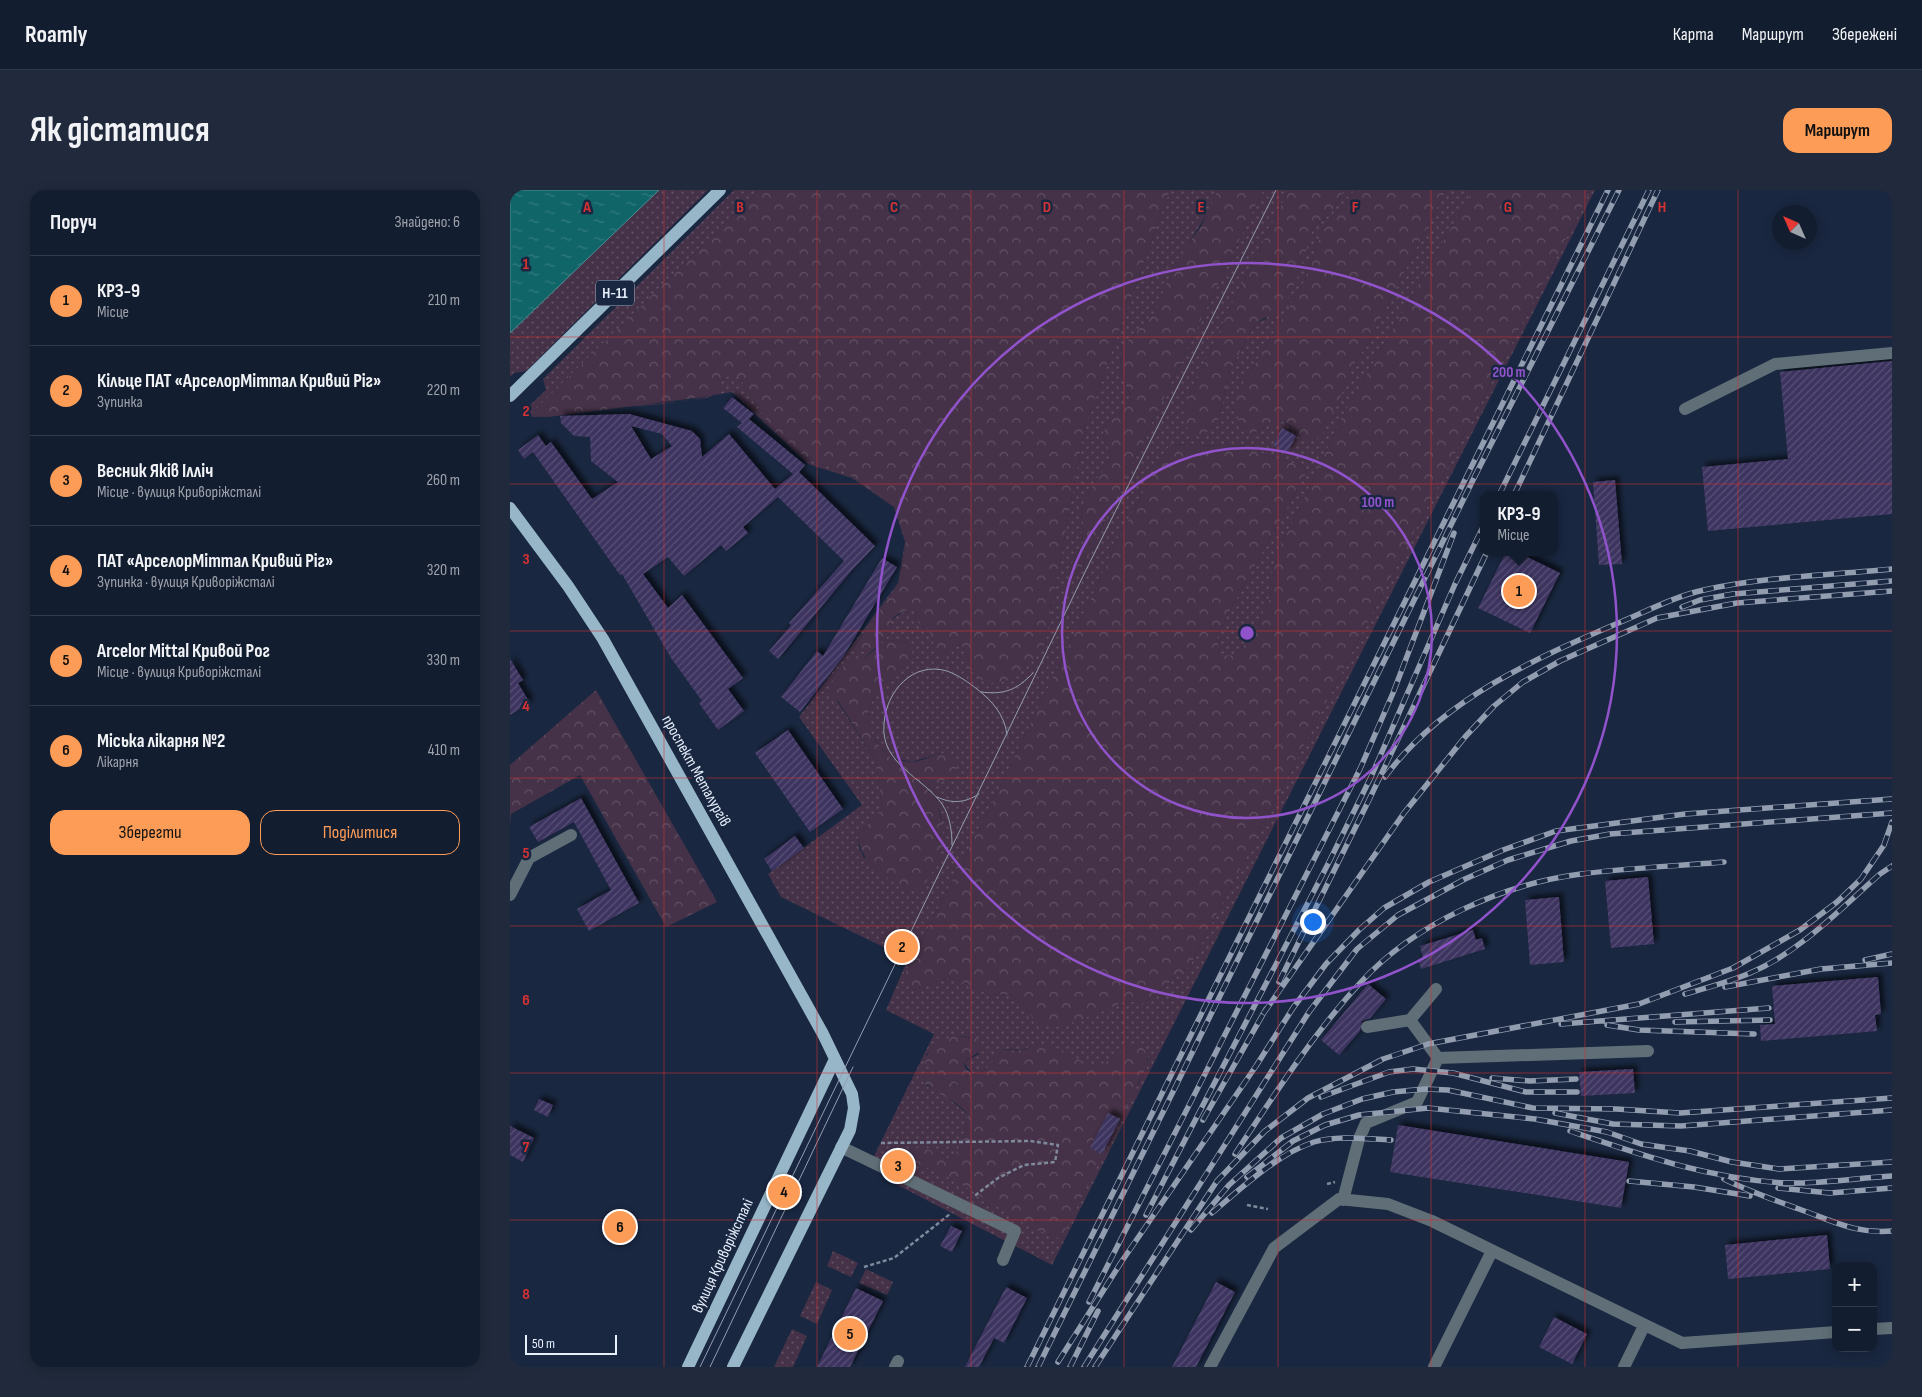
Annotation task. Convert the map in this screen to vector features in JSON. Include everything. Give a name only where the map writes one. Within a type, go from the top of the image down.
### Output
[{"type":"main road","name":"Н-11","points":[[510,396],[720,190]]},
{"type":"main road","name":"проспект Металургів","points":[[510,508],[568,586],[608,647],[835,1059]]},
{"type":"main road","points":[[733,1367],[852,1123],[854,1108],[852,1094],[835,1059]]},
{"type":"main road","name":"вулиця Криворіжсталі","points":[[688,1367],[835,1059]]},
{"type":"street","points":[[1685,409],[1775,364],[1892,353]]},
{"type":"street","points":[[510,894],[529,858],[571,835]]},
{"type":"street","points":[[1367,1027],[1410,1020],[1436,989]]},
{"type":"street","points":[[1410,1020],[1438,1058]]},
{"type":"street","points":[[1438,1058],[1648,1051]]},
{"type":"street","points":[[1343,1200],[1359,1139],[1366,1122],[1418,1102],[1438,1058]]},
{"type":"street","points":[[841,1147],[1015,1231],[1003,1260]]},
{"type":"street","points":[[1210,1367],[1274,1248],[1339,1199],[1388,1204],[1432,1221],[1682,1343],[1832,1332]]},
{"type":"street","points":[[1434,1367],[1492,1251]]},
{"type":"street","points":[[1624,1367],[1644,1326]]},
{"type":"street","points":[[1877,1329],[1892,1328]]},
{"type":"path","points":[[881,1143],[1030,1141],[1058,1145],[1055,1162]]},
{"type":"path","points":[[1247,1205],[1268,1209]]},
{"type":"green space","points":[[659,190],[708,190],[526,371],[514,373],[510,377],[510,333]]},
{"type":"green space","points":[[734,190],[759,190],[529,416],[552,415],[527,417],[525,410],[546,390],[543,379]]},
{"type":"green space","points":[[759,190],[1170,190],[1085,426],[1045,644],[1032,662],[1014,677],[994,683],[983,680],[971,671],[963,647],[958,645],[948,656],[941,654],[935,646],[928,628],[921,626],[915,617],[917,611],[914,610],[903,612],[894,617],[886,639],[864,652],[855,650],[854,647],[899,583],[906,542],[894,507],[846,472],[809,460],[796,450],[770,428],[739,377],[723,377],[717,393],[711,396],[548,417],[529,416]]},
{"type":"green space","points":[[1170,190],[1218,190],[1213,204],[1190,241],[1155,312],[1120,349],[1121,376],[1130,395],[1130,403],[1106,424],[1103,435],[1111,454],[1108,466],[1094,482],[1081,510],[1083,545],[1072,563],[1075,576],[1085,563],[1263,190],[1289,190],[1233,302],[1184,407],[1218,422],[1230,371],[1255,323],[1266,319],[1309,241],[1314,226],[1331,213],[1344,190],[1355,190],[1323,229],[1303,284],[1238,392],[1243,430],[1252,434],[1270,424],[1283,421],[1295,428],[1301,438],[1349,379],[1349,371],[1366,347],[1446,190],[1473,190],[1341,419],[1280,546],[1273,569],[1270,598],[1256,630],[1236,655],[1219,657],[1217,634],[1306,474],[1305,467],[1265,455],[1253,447],[1170,444],[1116,542],[1089,603],[991,805],[905,973],[913,990],[950,977],[989,994],[1011,995],[1023,1004],[1034,1020],[1106,1008],[1126,1001],[1144,1003],[1190,966],[1591,190],[1595,190],[1052,1265],[884,1178],[874,1156],[934,1034],[886,1010],[908,959],[781,897],[768,874],[862,805],[799,717],[898,583],[905,542],[894,507],[852,478],[808,464],[770,428],[809,460],[846,472],[894,506],[906,542],[899,583],[854,647],[869,649],[889,635],[891,621],[894,618],[906,611],[917,610],[915,617],[921,626],[928,628],[935,646],[951,651],[958,645],[963,647],[970,668],[978,676],[990,681],[999,682],[1045,644],[1085,426]],"holes":[[[891,640],[907,642],[913,656],[889,677],[875,695],[868,715],[870,729],[877,742],[889,757],[912,762],[940,753],[938,784],[933,788],[942,820],[864,858],[859,847],[858,836],[882,808],[876,761],[837,701],[866,657],[873,650]],[[958,1036],[970,1037],[979,1054],[963,1062],[974,1075],[989,1067],[1003,1049],[1022,1050],[1038,1044],[1087,1065],[1097,1067],[1115,1058],[1148,1057],[1148,1064],[1138,1085],[957,1181],[929,1168],[906,1162],[924,1147],[948,1159],[957,1151],[963,1139],[968,1114],[940,1092],[926,1086],[937,1076],[971,1092],[926,1055],[940,1043]]]},
{"type":"green space","points":[[1218,190],[1263,190],[1085,563],[1075,576],[1070,572],[1072,563],[1083,545],[1081,510],[1094,482],[1108,466],[1111,454],[1103,435],[1106,424],[1130,403],[1130,394],[1121,376],[1120,349],[1155,312],[1175,263],[1201,226]]},
{"type":"green space","points":[[1289,190],[1344,190],[1331,213],[1314,226],[1298,276],[1287,300],[1273,314],[1255,323],[1230,371],[1218,422],[1206,433],[1193,436],[1183,421],[1184,407],[1233,302]]},
{"type":"green space","points":[[1355,190],[1446,190],[1366,347],[1349,371],[1349,379],[1321,437],[1307,441],[1301,438],[1295,428],[1283,421],[1270,424],[1252,434],[1243,431],[1237,412],[1238,392],[1303,284],[1323,229]]},
{"type":"green space","points":[[1473,190],[1591,190],[1190,966],[1144,1003],[1126,1001],[1078,1021],[1051,1028],[1034,1020],[1023,1004],[1011,995],[989,994],[950,977],[913,990],[906,984],[905,973],[991,805],[1089,603],[1116,542],[1170,444],[1253,447],[1265,455],[1305,467],[1306,474],[1217,634],[1219,656],[1236,655],[1256,630],[1270,598],[1273,569],[1280,546],[1341,419]]},
{"type":"green space","points":[[723,377],[739,377],[770,428],[732,392],[713,396],[718,390]]},
{"type":"green space","points":[[676,402],[652,405],[611,407]]},
{"type":"green space","points":[[891,640],[907,642],[911,647],[913,656],[882,686],[871,705],[868,715],[870,729],[874,738],[889,757],[913,762],[944,753],[954,757],[958,764],[954,774],[933,788],[943,832],[943,842],[937,863],[924,885],[907,892],[876,869],[869,862],[860,846],[858,836],[882,808],[876,761],[838,701],[832,696],[830,690],[831,684],[839,671],[856,656],[864,659],[883,642]]},
{"type":"green space","points":[[596,690],[717,902],[666,927],[580,775],[511,814],[510,825],[510,765]]},
{"type":"green space","points":[[958,1036],[978,1039],[984,1049],[963,1062],[966,1069],[974,1075],[989,1067],[1003,1049],[1022,1050],[1038,1044],[1056,1048],[1094,1065],[1103,1063],[1115,1056],[1130,1043],[1138,1045],[1146,1052],[1148,1064],[1061,1239],[1033,1229],[956,1181],[929,1168],[906,1162],[899,1157],[900,1150],[924,1147],[948,1159],[957,1151],[960,1145],[965,1133],[968,1114],[918,1077],[923,1073],[937,1076],[966,1090],[925,1065],[931,1049],[946,1039]]},
{"type":"green space","points":[[833,1251],[858,1263],[851,1277],[827,1266]]},
{"type":"green space","points":[[866,1269],[893,1282],[887,1295],[859,1283]]},
{"type":"green space","points":[[816,1282],[832,1290],[817,1324],[800,1316]]},
{"type":"green space","points":[[792,1329],[807,1336],[793,1367],[774,1367]]},
{"type":"water","points":[[510,190],[659,190],[510,333]]},
{"type":"building","points":[[1892,361],[1892,514],[1708,531],[1702,467],[1788,459],[1780,372]]},
{"type":"building","points":[[732,397],[754,414],[749,419],[805,465],[799,472],[875,546],[852,570],[778,659],[769,651],[791,625],[789,623],[844,561],[778,497],[743,527],[748,533],[726,551],[721,545],[684,576],[668,557],[643,574],[668,608],[682,595],[743,678],[728,689],[744,711],[718,730],[699,703],[702,701],[671,658],[622,574],[620,575],[533,452],[524,459],[518,450],[538,435],[546,446],[551,442],[592,499],[618,482],[591,461],[590,437],[574,436],[561,423],[560,416],[629,414],[692,431],[700,439],[702,457],[729,434],[775,489],[793,474],[737,427],[742,423],[723,408]],"holes":[[[631,426],[662,434],[672,446],[651,459]]]},
{"type":"building","points":[[1282,428],[1296,436],[1287,453],[1273,445]]},
{"type":"building","points":[[1615,480],[1622,564],[1599,565],[1593,482]]},
{"type":"building","points":[[1504,556],[1525,556],[1560,573],[1530,633],[1478,608]]},
{"type":"building","points":[[882,558],[897,567],[843,657],[800,712],[781,697],[817,651],[823,656]]},
{"type":"building","points":[[510,659],[523,680],[518,683],[530,703],[510,715]]},
{"type":"building","points":[[788,730],[843,809],[810,832],[755,753]]},
{"type":"building","points":[[581,798],[639,903],[589,931],[577,909],[611,890],[574,822],[538,842],[529,827]]},
{"type":"building","points":[[795,836],[804,848],[772,871],[764,859]]},
{"type":"building","points":[[1648,877],[1654,944],[1611,948],[1605,881]]},
{"type":"building","points":[[1559,897],[1564,962],[1530,965],[1525,900]]},
{"type":"building","points":[[1473,930],[1476,940],[1482,938],[1485,949],[1421,969],[1418,959],[1423,958],[1420,946]]},
{"type":"building","points":[[1878,977],[1881,1014],[1875,1015],[1877,1031],[1761,1041],[1760,1025],[1775,1024],[1772,986]]},
{"type":"building","points":[[1368,984],[1386,999],[1370,1018],[1362,1021],[1360,1031],[1339,1055],[1321,1040]]},
{"type":"building","points":[[1633,1069],[1635,1093],[1581,1096],[1579,1072]]},
{"type":"building","points":[[539,1099],[553,1105],[548,1117],[534,1110]]},
{"type":"building","points":[[1108,1113],[1120,1119],[1102,1154],[1090,1148]]},
{"type":"building","points":[[1398,1125],[1629,1162],[1621,1208],[1390,1172]]},
{"type":"building","points":[[510,1126],[534,1138],[523,1162],[510,1155]]},
{"type":"building","points":[[951,1226],[962,1231],[952,1252],[940,1246]]},
{"type":"building","points":[[1827,1235],[1830,1269],[1728,1279],[1725,1245]]},
{"type":"building","points":[[1216,1282],[1235,1292],[1196,1367],[1172,1367]]},
{"type":"building","points":[[1006,1287],[1027,1298],[1004,1343],[994,1338],[979,1367],[965,1367]]},
{"type":"building","points":[[856,1288],[883,1301],[850,1367],[817,1367]]},
{"type":"building","points":[[1554,1317],[1587,1334],[1572,1364],[1539,1347]]},
{"type":"tram line","points":[[700,1367],[1086,570],[1276,190]]},
{"type":"tram line","points":[[952,845],[950,824],[942,804],[896,760],[889,750],[885,738],[884,724],[890,700],[904,681],[913,675],[923,670],[947,671],[970,684],[993,704],[1004,721],[1007,735]]},
{"type":"tram line","points":[[981,692],[997,693],[1010,690],[1021,684],[1033,673]]},
{"type":"tram line","points":[[937,797],[948,801],[958,801],[969,799],[979,794]]},
{"type":"tram line","points":[[710,1367],[853,1067]]},
{"type":"railway","points":[[1027,1367],[1608,190]]},
{"type":"railway","points":[[1038,1367],[1473,480],[1619,190]]},
{"type":"railway","points":[[1501,491],[1649,190]]},
{"type":"railway","points":[[1516,491],[1658,190]]},
{"type":"railway","points":[[1089,1302],[1360,769],[1393,693],[1454,533]]},
{"type":"railway","points":[[1146,1215],[1328,864],[1371,777],[1455,584],[1480,533]]},
{"type":"railway","points":[[1279,982],[1368,802],[1485,556]]},
{"type":"railway","points":[[1385,777],[1408,749],[1462,703],[1524,666],[1663,604],[1704,590],[1749,582],[1892,569]]},
{"type":"railway","points":[[1682,607],[1700,600],[1733,594],[1892,581]]},
{"type":"railway","points":[[1263,1014],[1404,813],[1465,737],[1494,706],[1523,682],[1560,661],[1657,618],[1737,603],[1892,591]]},
{"type":"railway","points":[[1058,1362],[1122,1261],[1256,1066],[1293,1008],[1326,964],[1359,930],[1384,908],[1429,882],[1503,850],[1556,831],[1685,814],[1892,799]]},
{"type":"railway","points":[[1084,1367],[1309,1012],[1357,949],[1398,915],[1465,879],[1508,860],[1571,841],[1610,834],[1892,813]]},
{"type":"railway","points":[[1095,1367],[1217,1181],[1265,1131],[1308,1098],[1383,1059],[1428,1044],[1639,1004],[1733,968],[1800,930],[1837,902],[1861,879],[1884,845],[1892,822]]},
{"type":"railway","points":[[1235,1154],[1294,1066],[1326,1023],[1360,983],[1406,942],[1433,925],[1491,897],[1551,879],[1617,870],[1724,862]]},
{"type":"railway","points":[[1685,994],[1718,985],[1750,973],[1786,954],[1819,929],[1880,874],[1892,866]]},
{"type":"railway","points":[[1865,960],[1892,954]]},
{"type":"railway","points":[[1725,987],[1821,969],[1892,963]]},
{"type":"railway","points":[[1561,1024],[1769,1008]]},
{"type":"railway","points":[[1203,1120],[1266,1009]]},
{"type":"railway","points":[[1675,1022],[1770,1020]]},
{"type":"railway","points":[[1607,1025],[1639,1030],[1754,1034]]},
{"type":"railway","points":[[1321,1097],[1389,1072],[1413,1069],[1453,1073],[1526,1092],[1577,1092]]},
{"type":"railway","points":[[1492,1078],[1530,1081],[1576,1079]]},
{"type":"railway","points":[[1191,1230],[1229,1185],[1281,1138],[1323,1114],[1362,1099],[1393,1092],[1425,1089],[1448,1090],[1533,1108],[1616,1109],[1680,1113],[1892,1098]]},
{"type":"railway","points":[[1247,1177],[1293,1141],[1325,1125],[1359,1115],[1428,1108],[1535,1119],[1607,1132],[1641,1144],[1690,1151],[1732,1162],[1779,1169],[1892,1162]]},
{"type":"railway","points":[[1555,1113],[1613,1124],[1681,1126],[1892,1110]]},
{"type":"railway","points":[[1570,1131],[1676,1164],[1730,1177],[1757,1181],[1798,1183],[1892,1176]]},
{"type":"railway","points":[[1212,1213],[1260,1173],[1287,1154],[1301,1147],[1314,1142],[1333,1139],[1391,1140]]},
{"type":"railway","points":[[1724,1179],[1844,1226],[1867,1231],[1892,1231]]},
{"type":"railway","points":[[1629,1181],[1694,1187],[1750,1196]]},
{"type":"railway","points":[[1778,1188],[1830,1193],[1892,1188]]},
{"type":"railway","points":[[1070,1367],[1098,1311]]},
{"type":"place","name":"КРЗ-9","points":[[1519,591]]},
{"type":"place","name":"Кільце ПАТ «АрселорМіттал Кривий Ріг»","points":[[902,947]]},
{"type":"place","name":"Весник Яків Ілліч","points":[[898,1166]]},
{"type":"place","name":"ПАТ «АрселорМіттал Кривий Ріг»","points":[[784,1192]]},
{"type":"place","name":"Міська лікарня №2","points":[[620,1227]]},
{"type":"place","name":"Arcelor Mittal Кривой Рог","points":[[850,1334]]}]
